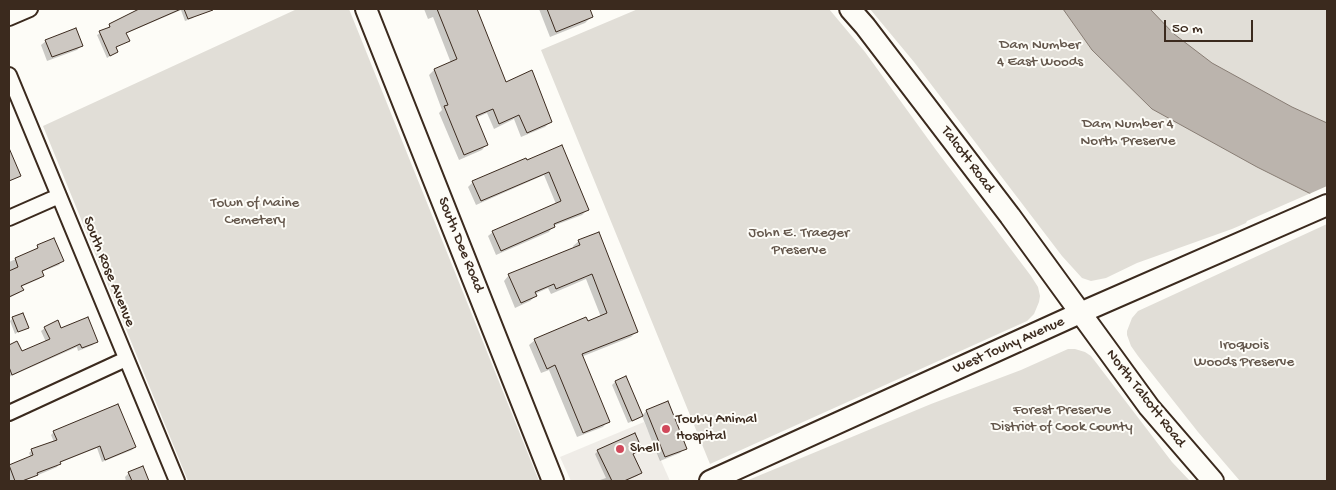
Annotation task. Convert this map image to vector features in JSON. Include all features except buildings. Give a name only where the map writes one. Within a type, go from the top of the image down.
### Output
[{"type":"main road","name":"South Dee Road","points":[[366,9],[553,481]]},
{"type":"main road","name":"Talcott Road","points":[[850,9],[1010,216],[1080,314]]},
{"type":"main road","name":"West Touhy Avenue","points":[[710,481],[1318,209]]},
{"type":"main road","name":"North Talcott Road","points":[[1080,314],[1149,407],[1213,481]]},
{"type":"street","points":[[9,18],[30,9]]},
{"type":"street","name":"South Rose Avenue","points":[[9,75],[176,481]]},
{"type":"street","points":[[9,218],[59,196]]},
{"type":"street","points":[[9,413],[126,359]]},
{"type":"shaded area","points":[[1063,9],[1150,9],[1174,34],[1212,63],[1292,107],[1327,123],[1327,202],[1257,167],[1152,109],[1092,50]]},
{"type":"shaded area","points":[[644,422],[670,481],[571,481],[560,457]]},
{"type":"green space","name":"Town of Maine Cemetery","points":[[297,9],[349,9],[539,481],[188,481],[43,126]]},
{"type":"green space","name":"John E. Traeger Preserve","points":[[638,9],[829,9],[865,52],[1031,276],[1038,287],[1040,296],[1034,314],[1027,321],[710,464],[541,50]]},
{"type":"green space","name":"Dam Number 4 North Preserve","points":[[870,9],[1327,9],[1327,186],[1232,229],[1137,263],[1106,278],[1091,281],[1082,278],[1062,256],[914,62]]},
{"type":"green space","name":"Iroquois Woods Preserve","points":[[1327,224],[1327,481],[1240,481],[1198,432],[1138,356],[1131,346],[1127,331],[1132,318],[1138,311]]},
{"type":"green space","name":"Forest Preserve District of Cook County","points":[[1068,349],[1085,352],[1091,356],[1172,462],[1190,481],[746,481],[931,404],[1021,370]]},
{"type":"pier","points":[[1327,186],[1327,205],[1307,196],[1309,194]]},
{"type":"place","name":"Touhy Animal Hospital","points":[[666,429]]},
{"type":"place","name":"Shell","points":[[620,449]]},
{"type":"park label","name":"Dam Number 4 East Woods","points":[[1040,54]]}]
